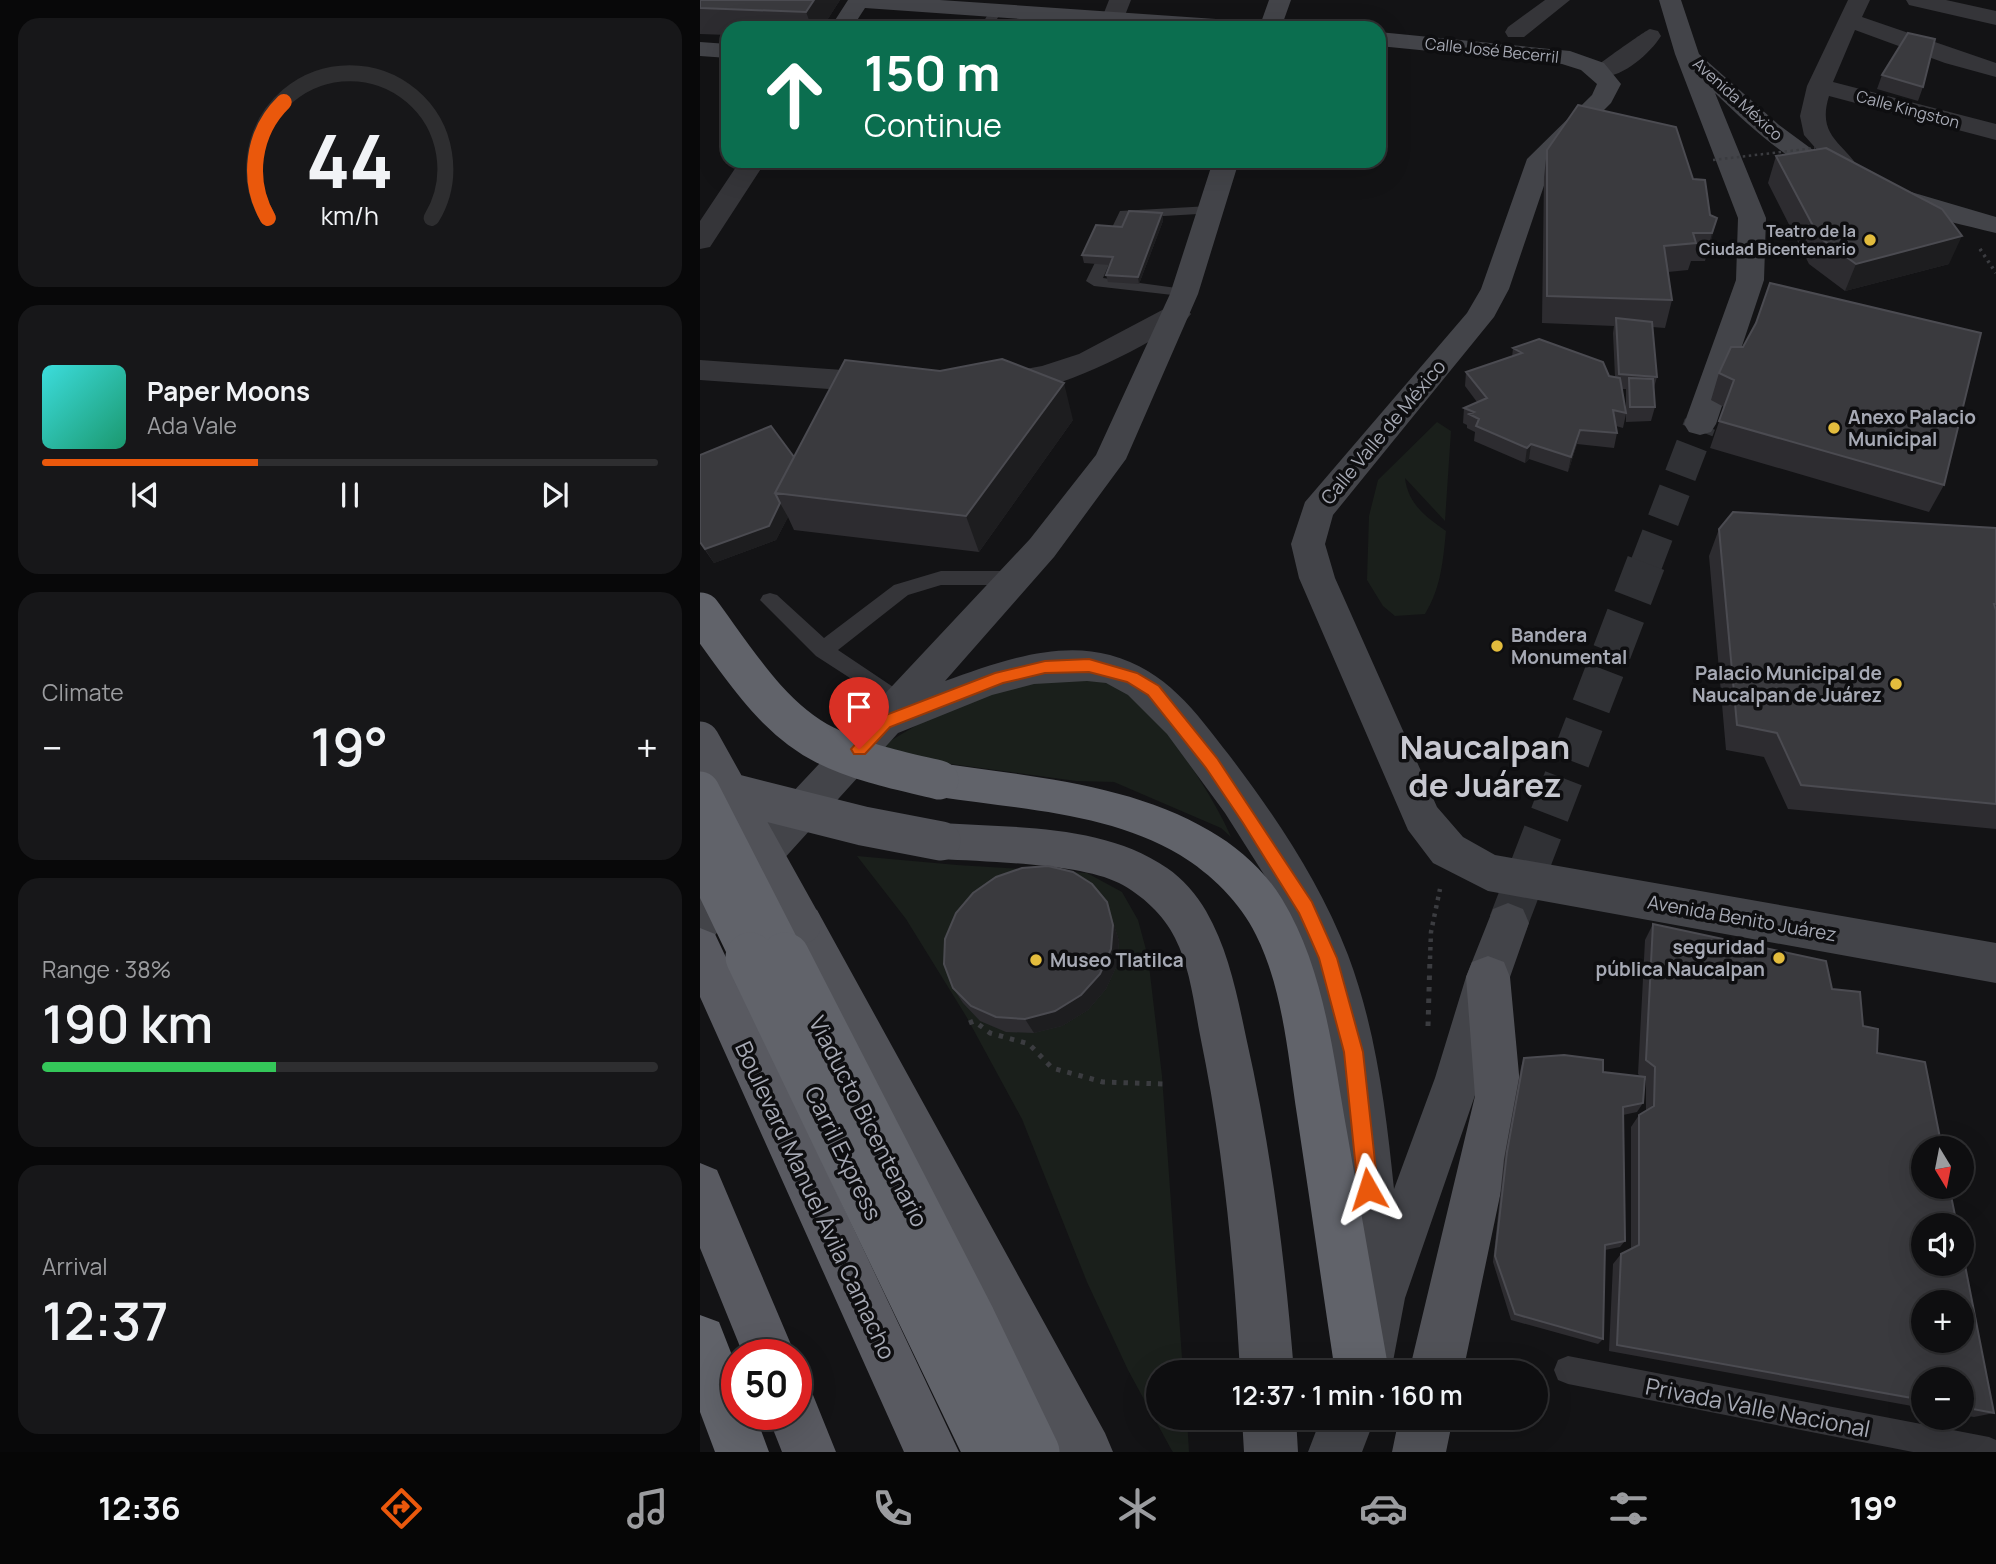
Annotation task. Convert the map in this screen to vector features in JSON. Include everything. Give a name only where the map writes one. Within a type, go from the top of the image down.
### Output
[{"type":"highway","points":[[700,611],[771,704],[813,739],[871,763],[939,780],[1119,811],[1171,830],[1240,875],[1260,901],[1277,933],[1306,1022],[1361,1360]]},
{"type":"highway","name":"Viaducto Bicentenario","points":[[714,791],[1035,1452]]},
{"type":"highway","name":"Carril Express","points":[[700,853],[988,1452]]},
{"type":"highway","name":"Boulevard Manuel Ávila Camacho","points":[[708,966],[932,1452]]},
{"type":"highway","points":[[700,1187],[763,1339]]},
{"type":"highway","points":[[700,1341],[742,1452]]},
{"type":"highway","points":[[800,1430],[809,1452]]},
{"type":"main road","points":[[1272,21],[1280,0]]},
{"type":"main road","name":"Avenida México","points":[[1670,0],[1687,54],[1768,129],[1824,167],[1851,179],[1996,225]]},
{"type":"main road","points":[[846,21],[859,1],[995,13],[1114,15],[1174,21]]},
{"type":"main road","name":"Calle José Becerril","points":[[1386,39],[1516,31],[1603,71]]},
{"type":"main road","points":[[700,50],[721,51]]},
{"type":"main road","points":[[1687,54],[1752,218],[1750,280],[1700,424]]},
{"type":"main road","name":"Calle Valle de México","points":[[1488,872],[1448,850],[1422,818],[1317,578],[1308,544],[1317,511],[1479,317],[1506,262],[1540,159],[1602,98],[1609,84],[1603,71]]},
{"type":"main road","points":[[700,921],[1015,578],[1110,459],[1180,304],[1224,168]]},
{"type":"main road","points":[[892,713],[1000,677],[1045,667],[1089,666],[1131,677],[1154,691],[1177,718],[1212,763],[1278,863],[1306,908],[1328,958],[1353,1052],[1379,1298]]},
{"type":"main road","points":[[700,741],[714,791],[802,924],[1086,1452]]},
{"type":"main road","points":[[714,791],[863,826],[941,841],[1041,850],[1109,860],[1151,880],[1186,916],[1208,968],[1237,1093],[1260,1262],[1266,1360]]},
{"type":"main road","name":"Avenida Benito Juárez","points":[[1488,872],[1996,963]]},
{"type":"main road","points":[[1366,1360],[1379,1298],[1458,1078],[1488,977],[1508,923]]},
{"type":"main road","points":[[1439,1360],[1498,1096],[1488,977]]},
{"type":"main road","points":[[1270,1430],[1271,1452]]},
{"type":"main road","points":[[1335,1452],[1343,1430]]},
{"type":"main road","points":[[1419,1452],[1424,1430]]},
{"type":"street","points":[[1516,31],[1559,0]]},
{"type":"street","points":[[1917,0],[1996,18]]},
{"type":"street","points":[[1851,179],[1842,159],[1818,138],[1811,125],[1819,86],[1854,10],[1953,58],[1996,70]]},
{"type":"street","points":[[1603,71],[1625,59],[1650,36]]},
{"type":"street","name":"Calle Kingston","points":[[1819,86],[1996,132]]},
{"type":"street","points":[[700,241],[748,168]]},
{"type":"street","points":[[971,386],[1019,382],[1072,368],[1111,353],[1180,304]]},
{"type":"street","points":[[700,370],[918,384]]},
{"type":"lane","points":[[1180,304],[1094,281],[1125,214],[1210,210]]},
{"type":"lane","points":[[823,650],[901,590],[941,578],[1015,578]]},
{"type":"lane","points":[[770,600],[892,713]]},
{"type":"lane","name":"Privada Valle Nacional","points":[[1568,1370],[1989,1452]]},
{"type":"path","points":[[1713,160],[1815,148]]},
{"type":"path","points":[[1448,850],[1431,932],[1427,1043],[1458,1078]]},
{"type":"path","points":[[969,1023],[974,1021],[990,1033],[1029,1044],[1052,1068],[1103,1082],[1163,1084]]},
{"type":"shaded area","points":[[1437,422],[1451,431],[1445,521],[1405,478],[1414,503],[1446,531],[1440,574],[1435,594],[1425,614],[1395,616],[1383,606],[1367,580],[1369,516],[1378,480]]},
{"type":"shaded area","points":[[1085,676],[1131,694],[1157,720],[1187,760],[1214,803],[1231,837],[1221,828],[1114,782],[1076,781],[870,753],[957,701],[1023,679]]},
{"type":"shaded area","points":[[857,856],[1087,873],[1122,892],[1138,920],[1148,957],[1162,1076],[1182,1360],[1146,1360],[1146,1403],[1087,1282],[1022,1119],[966,1016],[906,919]]},
{"type":"shaded area","points":[[1161,1430],[1188,1430],[1189,1452],[1173,1452]]},
{"type":"building","points":[[700,0],[814,0],[806,12],[700,8]]},
{"type":"building","points":[[1908,33],[1935,39],[1923,87],[1882,75]]},
{"type":"building","points":[[1578,105],[1676,127],[1693,179],[1705,180],[1710,215],[1717,218],[1712,233],[1693,233],[1696,243],[1664,246],[1672,300],[1547,296],[1547,150]]},
{"type":"building","points":[[1826,148],[1942,209],[1962,236],[1856,264],[1819,237],[1776,156]]},
{"type":"building","points":[[1129,211],[1162,213],[1138,277],[1106,275],[1113,257],[1082,255],[1096,225],[1122,227]]},
{"type":"building","name":"Anexo Palacio Municipal","points":[[1770,283],[1981,333],[1944,485],[1719,421],[1734,380],[1719,373],[1731,347],[1743,347],[1756,323]]},
{"type":"building","points":[[1616,318],[1652,322],[1657,377],[1619,374]]},
{"type":"building","points":[[1539,339],[1603,362],[1609,376],[1620,378],[1626,413],[1613,410],[1617,433],[1580,430],[1571,457],[1531,444],[1527,448],[1476,426],[1479,419],[1469,414],[1474,412],[1464,408],[1487,398],[1466,372],[1522,353],[1513,348]]},
{"type":"building","points":[[1002,359],[1064,383],[966,516],[775,493],[845,360],[940,371]]},
{"type":"building","points":[[1629,378],[1653,379],[1655,407],[1630,407]]},
{"type":"building","points":[[771,426],[794,457],[775,493],[780,503],[769,526],[705,549],[700,542],[700,455]]},
{"type":"building","points":[[1733,512],[1996,528],[1996,804],[1801,785],[1777,733],[1737,725],[1719,529]]},
{"type":"building","name":"Museo Tlatilca","points":[[1048,866],[1073,872],[1092,884],[1107,902],[1113,925],[1111,949],[1100,974],[1081,995],[1055,1011],[1025,1019],[996,1017],[971,1006],[953,988],[944,964],[945,939],[956,913],[973,893],[996,877],[1022,868]]},
{"type":"building","points":[[1653,924],[1826,961],[1832,989],[1860,992],[1863,1026],[1878,1029],[1877,1053],[1925,1062],[1940,1136],[1911,1136],[1911,1199],[1952,1199],[1955,1213],[1911,1213],[1911,1276],[1967,1276],[1970,1290],[1911,1290],[1911,1353],[1974,1353],[1974,1311],[1994,1413],[1974,1409],[1974,1367],[1911,1367],[1911,1398],[1617,1345],[1621,1254],[1639,1245],[1639,1115],[1654,1106],[1655,1067],[1646,1060]]},
{"type":"building","points":[[1564,1055],[1603,1060],[1603,1072],[1645,1077],[1643,1103],[1623,1107],[1625,1241],[1605,1245],[1603,1339],[1515,1314],[1495,1256],[1507,1152],[1524,1058]]},
{"type":"tunnel","points":[[1646,565],[1700,424]]},
{"type":"tunnel","points":[[1508,923],[1646,563]]},
{"type":"place","name":"Teatro de la Ciudad Bicentenario","points":[[1870,240]]},
{"type":"place","name":"Anexo Palacio Municipal","points":[[1834,428]]},
{"type":"place","name":"Bandera Monumental","points":[[1497,646]]},
{"type":"place","name":"Palacio Municipal de Naucalpan de Juárez","points":[[1896,684]]},
{"type":"place","name":"seguridad pública Naucalpan","points":[[1779,958]]},
{"type":"place","name":"Museo Tlatilca","points":[[1036,960]]},
{"type":"district","name":"Naucalpan de Juárez","points":[[1485,765]]},
{"type":"route","points":[[859,749],[884,722],[1000,677],[1045,667],[1089,666],[1131,677],[1154,691],[1212,763],[1249,818],[1306,908],[1328,958],[1353,1052],[1368,1189]]}]
